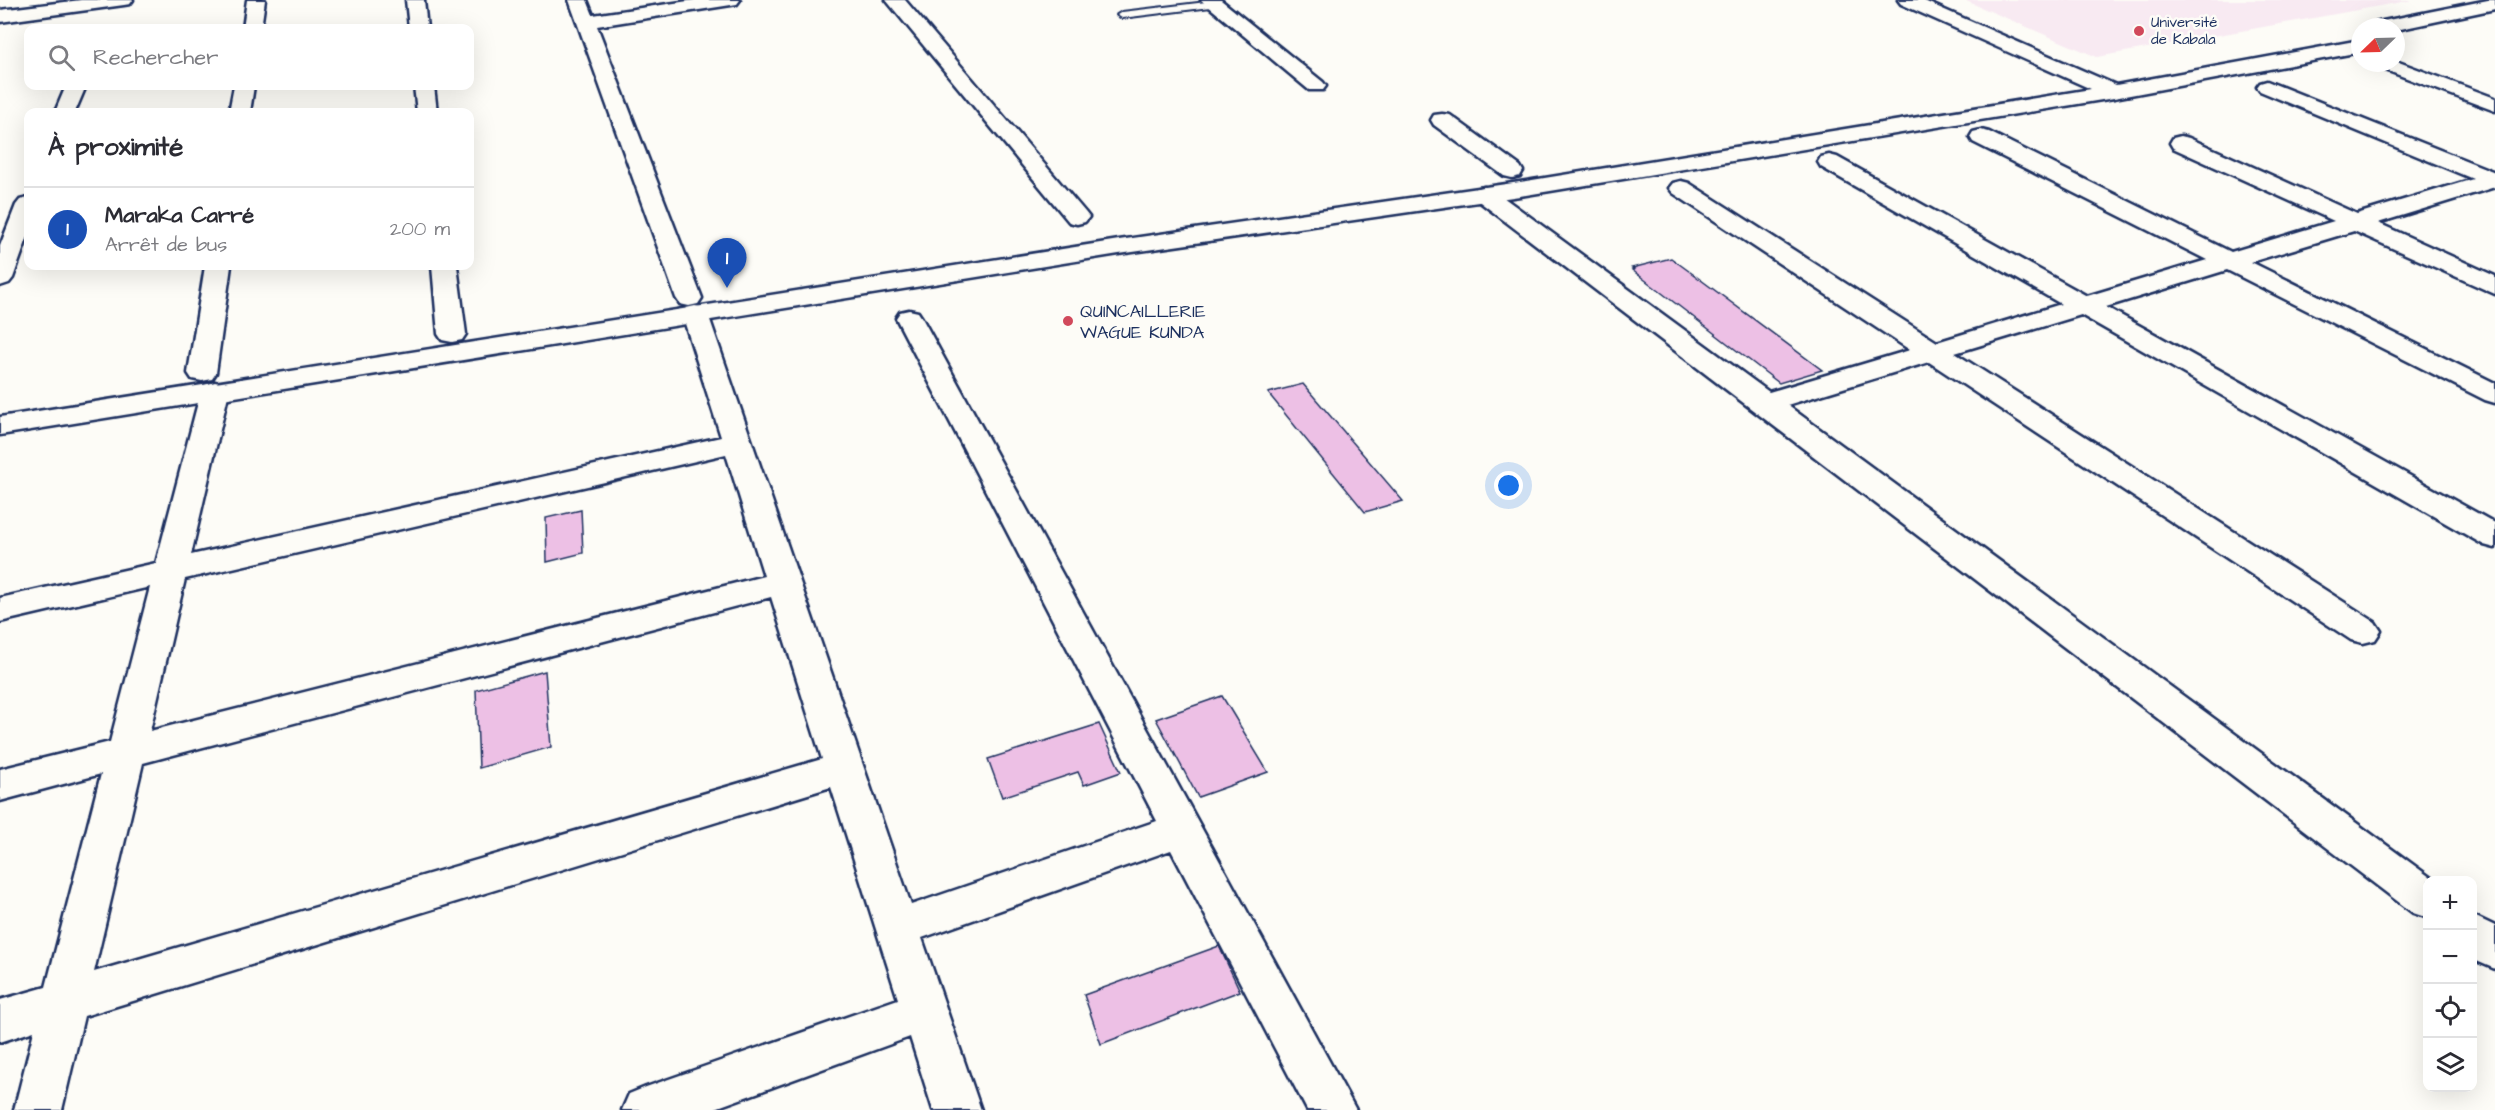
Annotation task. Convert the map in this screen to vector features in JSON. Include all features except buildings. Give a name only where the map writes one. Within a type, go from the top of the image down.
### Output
[{"type":"street","points":[[253,24],[256,0]]},
{"type":"street","points":[[415,0],[418,24]]},
{"type":"street","points":[[578,0],[692,306],[957,1110]]},
{"type":"street","points":[[586,22],[731,0]]},
{"type":"street","points":[[895,0],[1077,217]]},
{"type":"street","points":[[1907,0],[2114,92]]},
{"type":"street","points":[[0,16],[114,1]]},
{"type":"street","points":[[101,20],[114,1]]},
{"type":"street","points":[[1213,2],[1316,86]]},
{"type":"street","points":[[2405,22],[2495,4]]},
{"type":"street","points":[[2405,37],[2495,18]]},
{"type":"street","points":[[0,406],[208,382],[692,306],[1512,171],[2090,81],[2351,34]]},
{"type":"street","points":[[0,426],[452,334],[692,306],[1484,194],[2114,92],[2351,48]]},
{"type":"street","points":[[2405,71],[2495,105]]},
{"type":"street","points":[[2268,87],[2495,180]]},
{"type":"street","points":[[67,108],[74,90]]},
{"type":"street","points":[[241,108],[243,90]]},
{"type":"street","points":[[424,90],[427,108]]},
{"type":"street","points":[[1442,120],[1512,171]]},
{"type":"street","points":[[1981,137],[2495,394]]},
{"type":"street","points":[[2181,143],[2495,286]]},
{"type":"street","points":[[1829,162],[2495,537]]},
{"type":"street","points":[[1764,403],[2495,180]]},
{"type":"street","points":[[1681,188],[2363,631]]},
{"type":"street","points":[[1484,194],[2423,897]]},
{"type":"street","points":[[0,278],[24,215]]},
{"type":"street","points":[[38,1110],[171,571],[208,382],[218,270]]},
{"type":"street","points":[[444,270],[452,334]]},
{"type":"street","points":[[909,318],[1332,1110]]},
{"type":"street","points":[[0,610],[736,443]]},
{"type":"street","points":[[0,785],[782,583]]},
{"type":"street","points":[[0,1021],[843,768]]},
{"type":"street","points":[[896,928],[1182,829]]},
{"type":"street","points":[[2477,937],[2495,950]]},
{"type":"street","points":[[646,1110],[924,1011]]},
{"type":"lane","points":[[1122,15],[1213,2]]},
{"type":"shaded area","name":"Université de Kabala","points":[[1964,0],[2413,0],[2097,57]]},
{"type":"place","name":"Université de Kabala","points":[[2139,31]]},
{"type":"place","name":"Maraka Carré","points":[[727,288]]},
{"type":"place","name":"QUINCAILLERIE WAGUE KUNDA","points":[[1068,321]]}]
